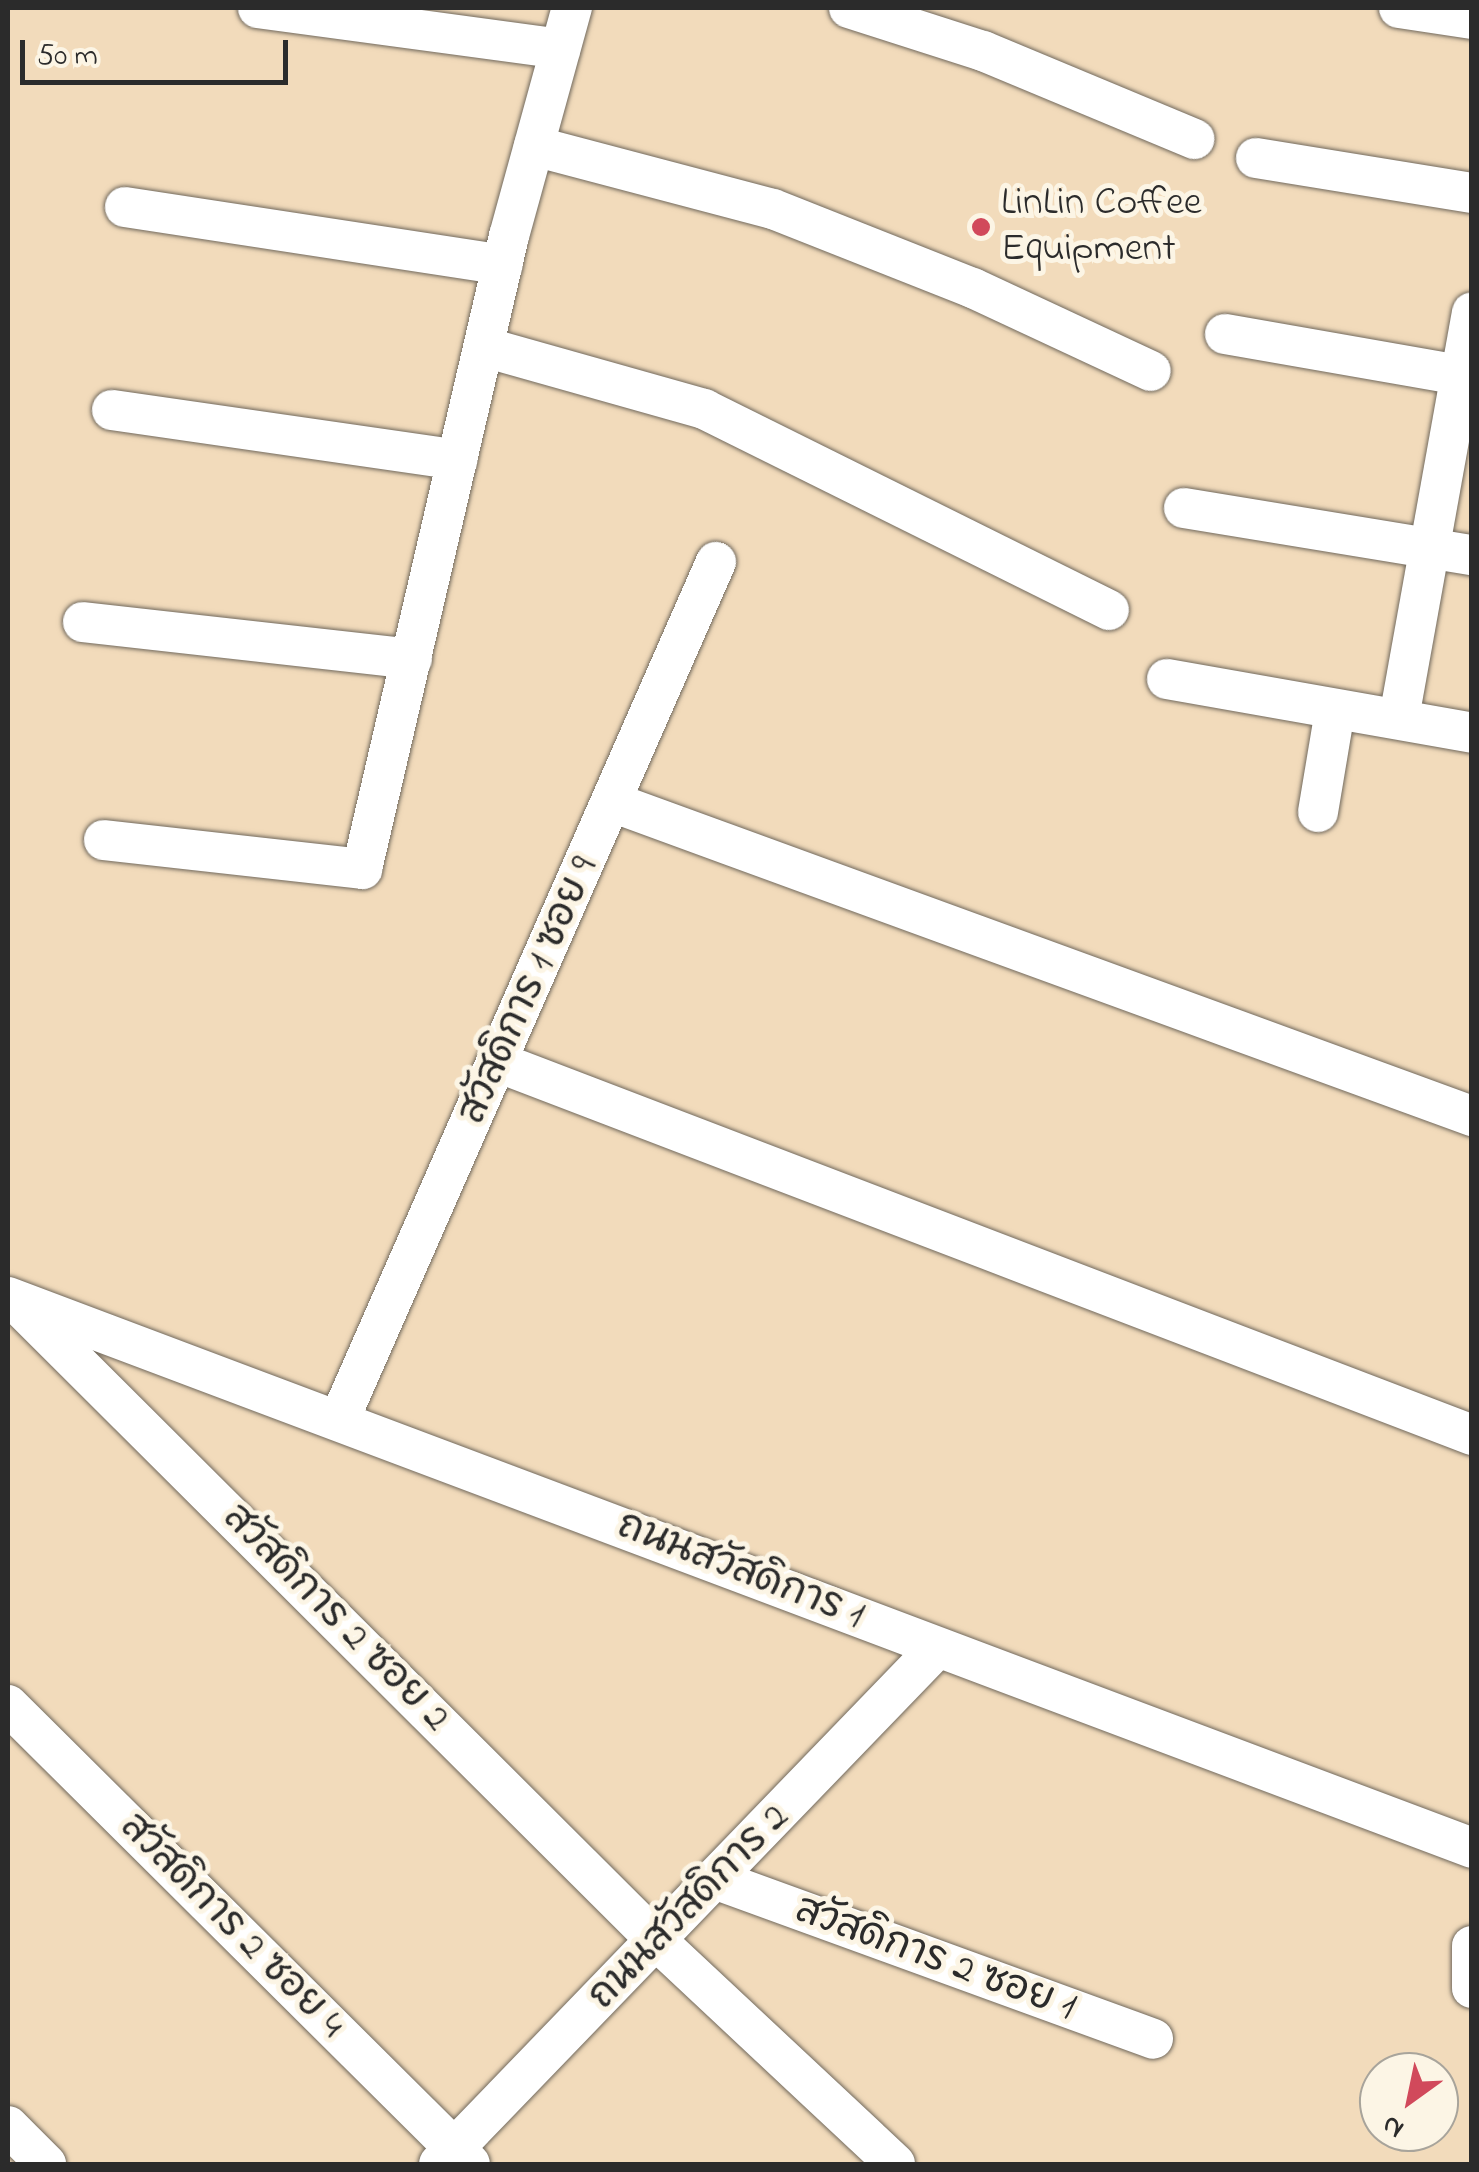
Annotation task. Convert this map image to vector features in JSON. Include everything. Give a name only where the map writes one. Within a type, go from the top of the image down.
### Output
[{"type":"street","points":[[258,8],[560,49]]},
{"type":"street","points":[[104,840],[362,870],[503,265],[572,8]]},
{"type":"street","points":[[849,8],[983,51],[1194,139]]},
{"type":"street","points":[[1399,8],[1472,19]]},
{"type":"street","points":[[534,146],[773,209],[973,288],[1151,371]]},
{"type":"street","points":[[1256,158],[1472,193]]},
{"type":"street","points":[[125,207],[503,265]]},
{"type":"street","points":[[1399,718],[1466,376],[1472,313]]},
{"type":"street","points":[[1226,334],[1466,376]]},
{"type":"street","points":[[484,347],[704,409],[1109,610]]},
{"type":"street","points":[[112,410],[457,460]]},
{"type":"street","points":[[1184,508],[1472,555]]},
{"type":"street","name":"สวัสดิการ 1 ซอย 9","points":[[340,1418],[500,1063],[716,562]]},
{"type":"street","points":[[82,622],[412,658]]},
{"type":"street","points":[[1167,679],[1472,733]]},
{"type":"street","points":[[1318,812],[1335,710]]},
{"type":"street","points":[[612,802],[1472,1116]]},
{"type":"street","points":[[500,1063],[1472,1435]]},
{"type":"street","name":"ถนนสวัสดิการ 1","points":[[10,1297],[340,1418],[937,1648],[1472,1848]]},
{"type":"street","name":"สวัสดิการ 2 ซอย 2","points":[[10,1297],[657,1941],[894,2164]]},
{"type":"street","name":"ถนนสวัสดิการ 2","points":[[454,2159],[937,1648]]},
{"type":"street","name":"สวัสดิการ 2 ซอย 4","points":[[8,1705],[454,2159]]},
{"type":"street","name":"สวัสดิการ 2 ซอย 1","points":[[717,1880],[1153,2039]]},
{"type":"street","points":[[1472,1946],[1472,1988]]},
{"type":"street","points":[[8,2126],[46,2164]]},
{"type":"place","name":"LinLin Coffee Equipment","points":[[981,227]]}]
